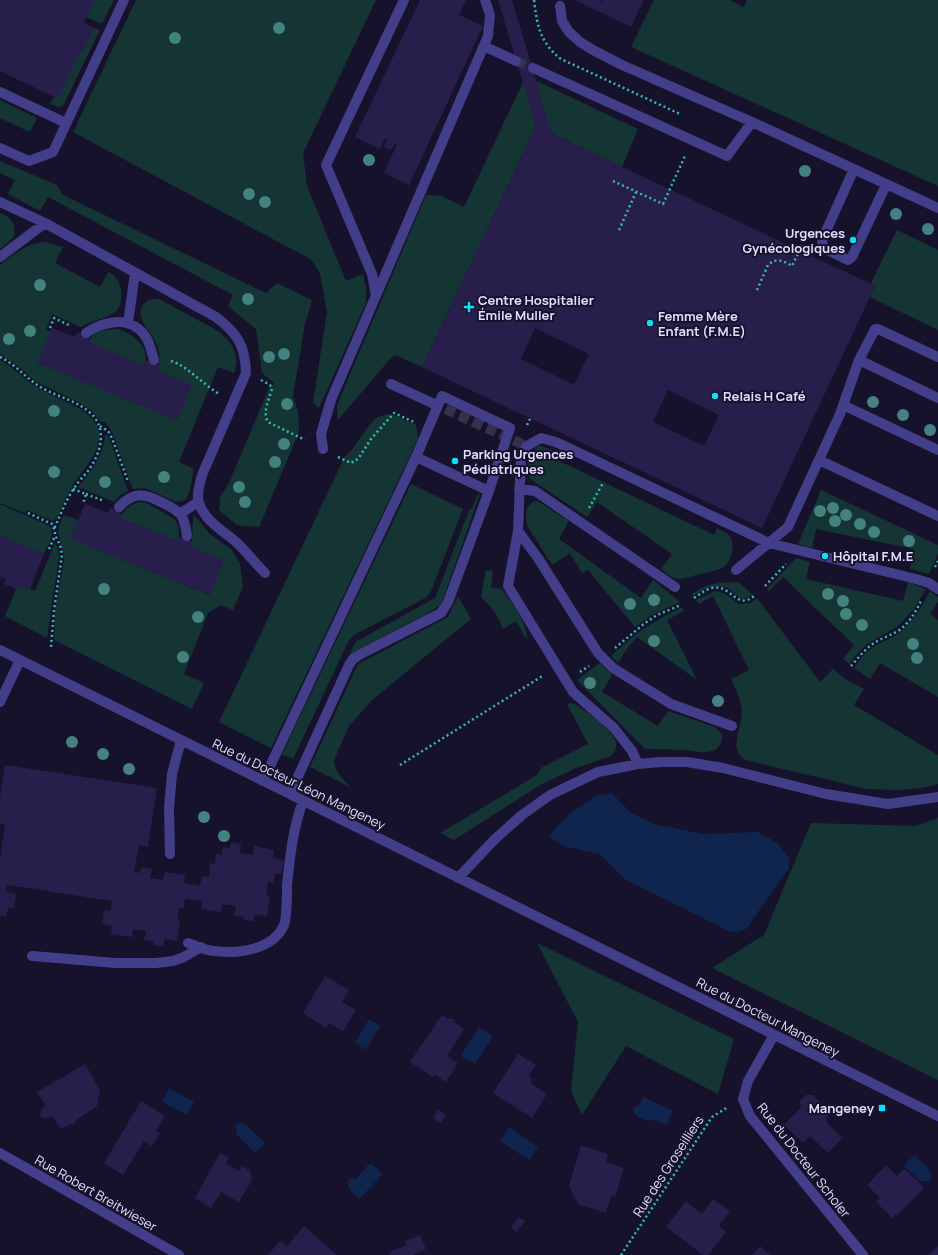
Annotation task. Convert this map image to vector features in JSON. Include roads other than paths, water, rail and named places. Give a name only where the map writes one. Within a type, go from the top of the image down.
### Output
[{"type":"street","points":[[0,148],[28,161],[53,152],[124,0]]},
{"type":"street","points":[[376,296],[372,274],[326,165],[404,0]]},
{"type":"street","points":[[323,449],[321,434],[331,400],[488,36],[490,14],[485,0]]},
{"type":"street","points":[[560,6],[562,21],[570,32],[580,42],[593,50],[622,65],[752,122],[938,208]]},
{"type":"street","points":[[484,46],[516,61]]},
{"type":"street","points":[[533,68],[727,156],[752,122]]},
{"type":"street","points":[[0,92],[66,124]]},
{"type":"street","points":[[854,170],[822,240],[823,248],[848,260],[852,257],[886,185]]},
{"type":"street","points":[[0,202],[45,223],[216,317],[234,334],[241,344],[245,357],[246,373],[202,475],[198,502],[206,516],[216,527],[235,541],[265,573]]},
{"type":"street","points":[[0,257],[45,223]]},
{"type":"street","points":[[128,323],[135,273]]},
{"type":"street","points":[[86,333],[103,324],[117,322],[128,323],[135,327],[146,338],[154,360]]},
{"type":"street","points":[[736,570],[788,527],[843,405],[859,360],[873,331],[878,329],[938,357]]},
{"type":"street","points":[[859,360],[938,398]]},
{"type":"street","points":[[391,384],[432,403]]},
{"type":"street","points":[[262,781],[416,457],[442,396],[510,428],[489,491],[448,602],[441,613],[353,659],[290,794]]},
{"type":"street","points":[[843,405],[938,450]]},
{"type":"street","points":[[638,764],[632,751],[614,728],[573,692],[508,586],[518,531],[521,458],[525,446],[542,438],[556,442],[769,543],[916,579],[929,583],[938,589]]},
{"type":"street","points":[[416,457],[489,491]]},
{"type":"street","points":[[819,460],[938,516]]},
{"type":"street","points":[[519,489],[535,491],[675,587]]},
{"type":"street","points":[[119,507],[133,496],[144,495],[151,497],[180,514],[186,527],[187,536]]},
{"type":"street","points":[[180,514],[198,502]]},
{"type":"street","points":[[518,531],[538,558],[598,653],[613,668],[671,704],[732,726]]},
{"type":"street","name":"Rue du Docteur Léon Mangeney","points":[[0,650],[586,941]]},
{"type":"street","points":[[0,702],[20,660]]},
{"type":"street","points":[[170,854],[169,808],[172,774],[181,740]]},
{"type":"street","points":[[458,878],[495,839],[522,815],[550,794],[598,772],[638,764],[687,762],[723,768],[826,794],[888,804],[938,797]]},
{"type":"street","points":[[188,943],[213,952],[247,951],[263,946],[276,938],[285,924],[290,849],[303,801]]},
{"type":"street","name":"Rue du Docteur Mangeney","points":[[586,941],[938,1116]]},
{"type":"street","points":[[32,956],[116,963],[156,963],[173,961],[184,957],[201,947]]},
{"type":"street","name":"Rue du Docteur Scholer","points":[[774,1034],[748,1081],[743,1099],[750,1116],[863,1255]]},
{"type":"street","name":"Rue Robert Breitwieser","points":[[0,1153],[179,1255]]},
{"type":"water","points":[[612,793],[631,813],[654,824],[703,834],[758,832],[777,843],[789,858],[789,868],[746,929],[737,932],[729,931],[626,880],[600,854],[563,846],[549,836],[568,815],[596,796]]},
{"type":"water","points":[[369,1019],[380,1026],[366,1050],[355,1043]]},
{"type":"water","points":[[479,1027],[493,1036],[475,1064],[461,1055]]},
{"type":"water","points":[[169,1088],[194,1102],[187,1115],[162,1102]]},
{"type":"water","points":[[643,1097],[673,1111],[666,1126],[656,1120],[644,1120],[635,1114],[633,1109],[635,1106],[640,1104]]},
{"type":"water","points":[[243,1123],[265,1143],[255,1153],[236,1134],[235,1127],[238,1124]]},
{"type":"water","points":[[509,1127],[538,1147],[529,1160],[500,1141]]},
{"type":"water","points":[[914,1155],[924,1164],[931,1174],[930,1181],[920,1181],[904,1166]]},
{"type":"water","points":[[369,1164],[372,1164],[382,1173],[382,1175],[359,1199],[350,1190],[348,1182],[349,1179],[356,1179]]},
{"type":"tunnel","points":[[516,61],[533,68]]},
{"type":"tunnel","points":[[432,403],[524,445]]},
{"type":"place","name":"Urgences Gynécologiques","points":[[853,240]]},
{"type":"place","name":"Centre Hospitalier Émile Muller","points":[[469,307]]},
{"type":"place","name":"Femme Mère Enfant (F.M.E)","points":[[650,323]]},
{"type":"place","name":"Relais H Café","points":[[715,396]]},
{"type":"place","name":"Parking Urgences Pédiatriques","points":[[455,461]]},
{"type":"place","name":"Hôpital F.M.E","points":[[825,556]]},
{"type":"place","name":"Mangeney","points":[[882,1108]]}]
